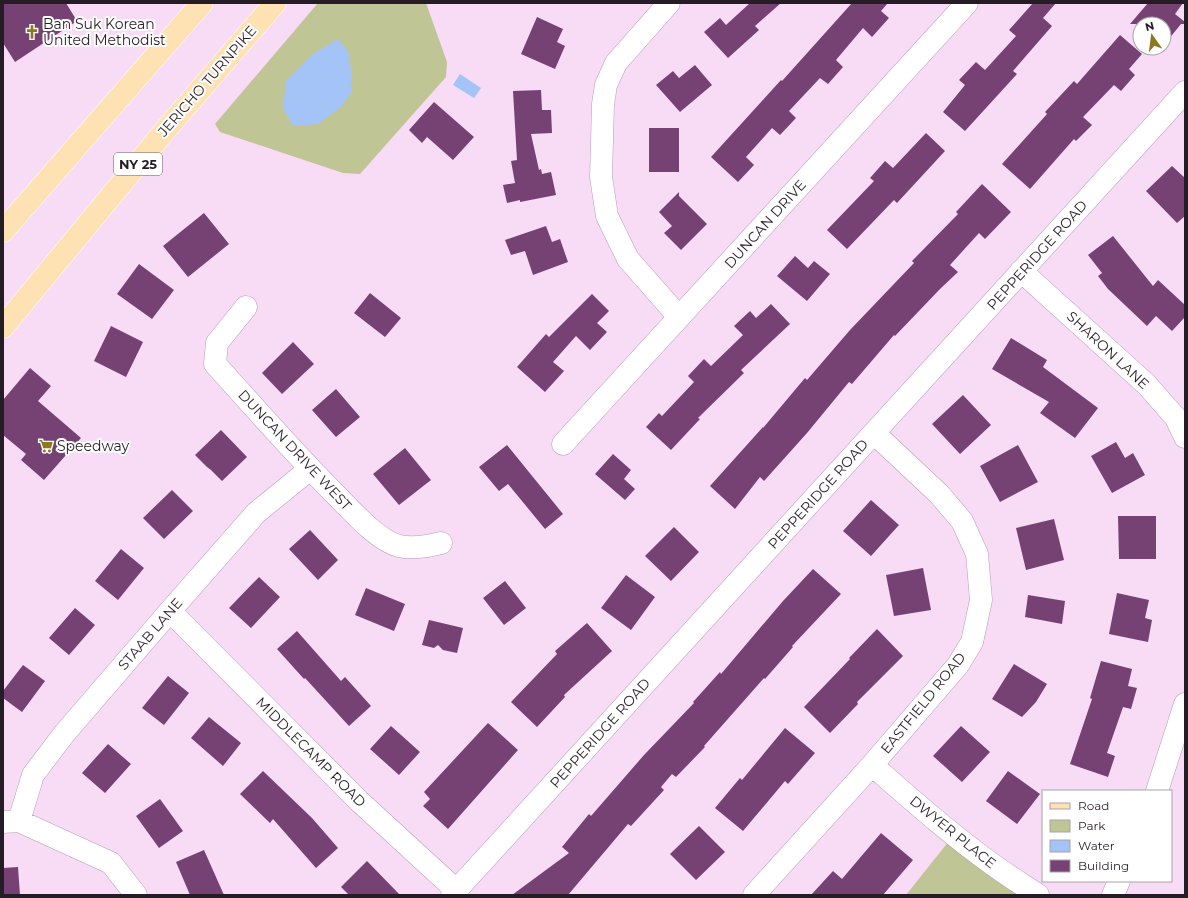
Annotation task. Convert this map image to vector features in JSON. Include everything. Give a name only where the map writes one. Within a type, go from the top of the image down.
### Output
[{"type":"main road","points":[[3,231],[202,3]]},
{"type":"main road","name":"JERICHO TURNPIKE","points":[[3,327],[168,126],[275,3]]},
{"type":"street","points":[[669,3],[616,63],[606,85],[603,104],[602,177],[607,216],[628,259],[679,317]]},
{"type":"street","name":"DUNCAN DRIVE","points":[[563,444],[967,3]]},
{"type":"street","name":"PEPPERIDGE ROAD","points":[[454,893],[874,432],[1183,98]]},
{"type":"street","name":"SHARON LANE","points":[[1022,271],[1147,385],[1176,418],[1185,437]]},
{"type":"street","name":"DUNCAN DRIVE WEST","points":[[246,307],[217,343],[215,364],[310,469],[367,526],[387,541],[400,546],[426,547],[441,544]]},
{"type":"street","name":"EASTFIELD ROAD","points":[[754,895],[872,765],[958,665],[972,642],[981,600],[977,554],[962,521],[939,494],[874,432]]},
{"type":"street","name":"STAAB LANE","points":[[11,821],[33,775],[64,734],[256,513],[310,469]]},
{"type":"street","name":"MIDDLECAMP ROAD","points":[[170,611],[359,801],[454,893]]},
{"type":"street","points":[[1157,790],[1185,704]]},
{"type":"street","name":"DWYER PLACE","points":[[872,765],[931,816],[970,847],[992,864],[1038,895]]},
{"type":"street","points":[[11,821],[111,863],[136,895]]},
{"type":"street","points":[[1114,895],[1120,882]]},
{"type":"green space","points":[[318,3],[426,3],[447,62],[446,77],[360,174],[343,173],[220,132],[215,124]]},
{"type":"green space","points":[[949,841],[1022,895],[906,895]]},
{"type":"water","points":[[338,39],[348,51],[352,75],[351,93],[341,107],[318,124],[293,126],[283,108],[286,81],[313,54]]},
{"type":"water","points":[[460,74],[481,88],[474,98],[453,85]]},
{"type":"building","name":"Ban Suk Korean United Methodist","points":[[3,3],[66,3],[77,21],[15,62],[3,43]]},
{"type":"building","points":[[750,3],[781,3],[755,26],[759,30],[728,58],[704,32],[720,18],[726,25]]},
{"type":"building","points":[[852,3],[888,3],[881,11],[889,18],[872,37],[863,28],[836,60],[843,67],[828,84],[820,78],[789,111],[796,118],[780,135],[772,128],[746,157],[754,165],[738,182],[711,157]]},
{"type":"building","points":[[1033,3],[1056,3],[1043,18],[1052,26],[1013,71],[1017,74],[965,131],[943,112],[965,85],[959,80],[976,62],[985,70],[1016,36],[1009,30]]},
{"type":"building","points":[[1148,3],[1183,3],[1175,14],[1185,22],[1185,24],[1181,24],[1172,35],[1172,16],[1137,16]]},
{"type":"building","points":[[537,17],[563,29],[557,42],[565,46],[555,69],[521,54]]},
{"type":"building","points":[[1120,35],[1132,45],[1132,56],[1140,56],[1129,69],[1135,75],[1121,91],[1114,85],[1083,117],[1092,125],[1076,141],[1074,139],[1030,189],[1002,164],[1047,114],[1045,112],[1074,81],[1077,84]]},
{"type":"building","points":[[695,65],[712,85],[680,112],[656,85],[673,71],[679,78]]},
{"type":"building","points":[[541,90],[542,110],[551,110],[552,133],[531,134],[539,170],[541,169],[542,174],[551,172],[556,195],[507,203],[503,185],[515,183],[511,161],[517,160],[513,91]]},
{"type":"building","points":[[434,102],[474,137],[453,160],[427,137],[422,143],[409,130]]},
{"type":"building","points":[[649,128],[679,128],[679,172],[649,172]]},
{"type":"building","points":[[926,133],[945,151],[897,203],[894,200],[847,249],[827,230],[874,181],[870,178],[885,161],[893,168]]},
{"type":"building","points":[[1172,166],[1185,178],[1185,216],[1177,223],[1146,191]]},
{"type":"building","points":[[982,184],[1011,212],[985,239],[979,233],[950,265],[958,272],[895,336],[894,335],[852,384],[849,382],[807,433],[764,481],[760,477],[735,509],[710,486],[763,428],[805,378],[807,380],[850,330],[914,263],[912,261],[958,214],[956,212]]},
{"type":"building","points":[[679,192],[679,196],[707,224],[681,250],[664,233],[672,226],[659,212]]},
{"type":"building","points":[[204,213],[229,244],[188,277],[163,246]]},
{"type":"building","points":[[546,226],[552,242],[560,239],[568,262],[533,275],[525,251],[511,255],[505,240]]},
{"type":"building","points":[[1113,236],[1153,286],[1158,280],[1185,305],[1185,317],[1172,331],[1156,316],[1147,326],[1108,289],[1098,276],[1102,273],[1088,255]]},
{"type":"building","points":[[795,256],[808,268],[814,261],[830,274],[807,301],[777,276]]},
{"type":"building","points":[[139,264],[174,290],[152,319],[117,294]]},
{"type":"building","points":[[370,293],[401,318],[385,337],[354,313]]},
{"type":"building","points":[[592,294],[609,311],[597,323],[607,332],[590,350],[576,336],[553,362],[564,371],[545,392],[517,367],[546,334],[549,337]]},
{"type":"building","points":[[771,304],[790,324],[741,370],[744,373],[698,418],[700,419],[671,450],[646,427],[659,413],[662,416],[694,382],[688,376],[704,359],[711,366],[743,335],[734,326],[750,311],[756,318]]},
{"type":"building","points":[[111,326],[143,342],[126,377],[94,361]]},
{"type":"building","points":[[1011,338],[1047,360],[1043,367],[1098,408],[1075,438],[1040,413],[1049,402],[992,369]]},
{"type":"building","points":[[293,342],[314,364],[282,394],[262,373]]},
{"type":"building","points":[[30,368],[51,386],[38,401],[81,438],[44,480],[21,460],[26,454],[3,435],[3,400]]},
{"type":"building","points":[[336,389],[360,417],[336,437],[312,410]]},
{"type":"building","points":[[963,395],[991,425],[960,454],[932,424]]},
{"type":"building","points":[[221,430],[247,457],[222,481],[195,455]]},
{"type":"building","points":[[1116,442],[1125,458],[1133,453],[1145,475],[1112,493],[1091,456]]},
{"type":"building","points":[[507,445],[563,514],[545,529],[508,484],[499,491],[479,467]]},
{"type":"building","points":[[1018,445],[1038,482],[1000,502],[980,466]]},
{"type":"building","points":[[405,448],[431,480],[399,505],[373,474]]},
{"type":"building","points":[[613,454],[631,470],[624,479],[635,489],[625,500],[595,474]]},
{"type":"building","points":[[172,490],[193,511],[164,539],[143,518]]},
{"type":"building","points":[[871,500],[899,525],[871,556],[843,531]]},
{"type":"building","points":[[1118,516],[1156,516],[1156,559],[1119,559]]},
{"type":"building","points":[[1054,519],[1064,560],[1026,570],[1016,528]]},
{"type":"building","points":[[674,527],[699,552],[671,581],[645,556]]},
{"type":"building","points":[[310,530],[338,560],[318,580],[289,549]]},
{"type":"building","points":[[121,549],[144,568],[118,600],[95,581]]},
{"type":"building","points":[[923,568],[931,610],[894,616],[886,575]]},
{"type":"building","points":[[813,569],[841,594],[792,646],[793,647],[765,679],[764,678],[704,746],[705,747],[676,777],[672,774],[661,787],[664,790],[631,826],[628,824],[568,895],[512,895],[569,853],[562,847],[589,814],[591,816],[644,755],[694,703],[693,702],[720,672],[721,674],[783,601]]},
{"type":"building","points":[[626,575],[655,597],[631,630],[601,608]]},
{"type":"building","points":[[259,577],[280,597],[251,628],[229,608]]},
{"type":"building","points":[[505,581],[526,608],[504,625],[483,598]]},
{"type":"building","points":[[366,588],[405,604],[394,631],[355,615]]},
{"type":"building","points":[[1117,593],[1149,600],[1145,618],[1152,620],[1148,642],[1109,634]]},
{"type":"building","points":[[1028,595],[1065,601],[1062,624],[1025,617]]},
{"type":"building","points":[[75,608],[95,625],[69,655],[49,638]]},
{"type":"building","points":[[429,620],[463,628],[457,653],[443,650],[438,645],[434,648],[422,645]]},
{"type":"building","points":[[587,623],[612,651],[564,695],[565,697],[537,727],[511,702],[557,654],[555,651]]},
{"type":"building","points":[[877,629],[903,656],[857,702],[858,704],[830,733],[804,707]]},
{"type":"building","points":[[297,631],[341,681],[345,677],[371,706],[349,726],[277,649]]},
{"type":"building","points":[[1101,661],[1132,669],[1128,686],[1137,688],[1131,709],[1123,707],[1107,753],[1115,756],[1108,777],[1070,764],[1092,699],[1090,698]]},
{"type":"building","points":[[1014,664],[1047,684],[1036,702],[1022,717],[992,699]]},
{"type":"building","points":[[23,665],[45,681],[22,712],[3,698],[3,691]]},
{"type":"building","points":[[168,676],[189,693],[164,725],[142,708]]},
{"type":"building","points":[[209,717],[241,743],[223,766],[191,738]]},
{"type":"building","points":[[488,723],[518,750],[448,829],[423,806],[430,799],[424,792]]},
{"type":"building","points":[[391,726],[420,752],[399,775],[370,749]]},
{"type":"building","points":[[961,726],[990,752],[962,782],[933,756]]},
{"type":"building","points":[[785,728],[815,753],[788,784],[785,781],[743,831],[715,808],[740,778],[742,780]]},
{"type":"building","points":[[108,744],[131,764],[105,793],[82,773]]},
{"type":"building","points":[[263,771],[312,818],[338,848],[316,868],[273,819],[270,823],[240,794]]},
{"type":"building","points":[[1008,771],[1040,794],[1017,824],[986,801]]},
{"type":"building","points":[[160,799],[183,831],[159,848],[136,816]]},
{"type":"building","points":[[699,826],[725,852],[696,880],[670,854]]},
{"type":"building","points":[[881,833],[913,860],[883,895],[811,895],[833,871],[842,879]]},
{"type":"building","points":[[204,850],[224,895],[190,895],[176,862]]},
{"type":"building","points":[[367,861],[400,895],[349,895],[341,887]]},
{"type":"building","points":[[18,867],[20,895],[3,895],[3,868]]},
{"type":"place","name":"Ban Suk Korean United Methodist","points":[[32,32]]},
{"type":"place","name":"Speedway","points":[[46,446]]}]
